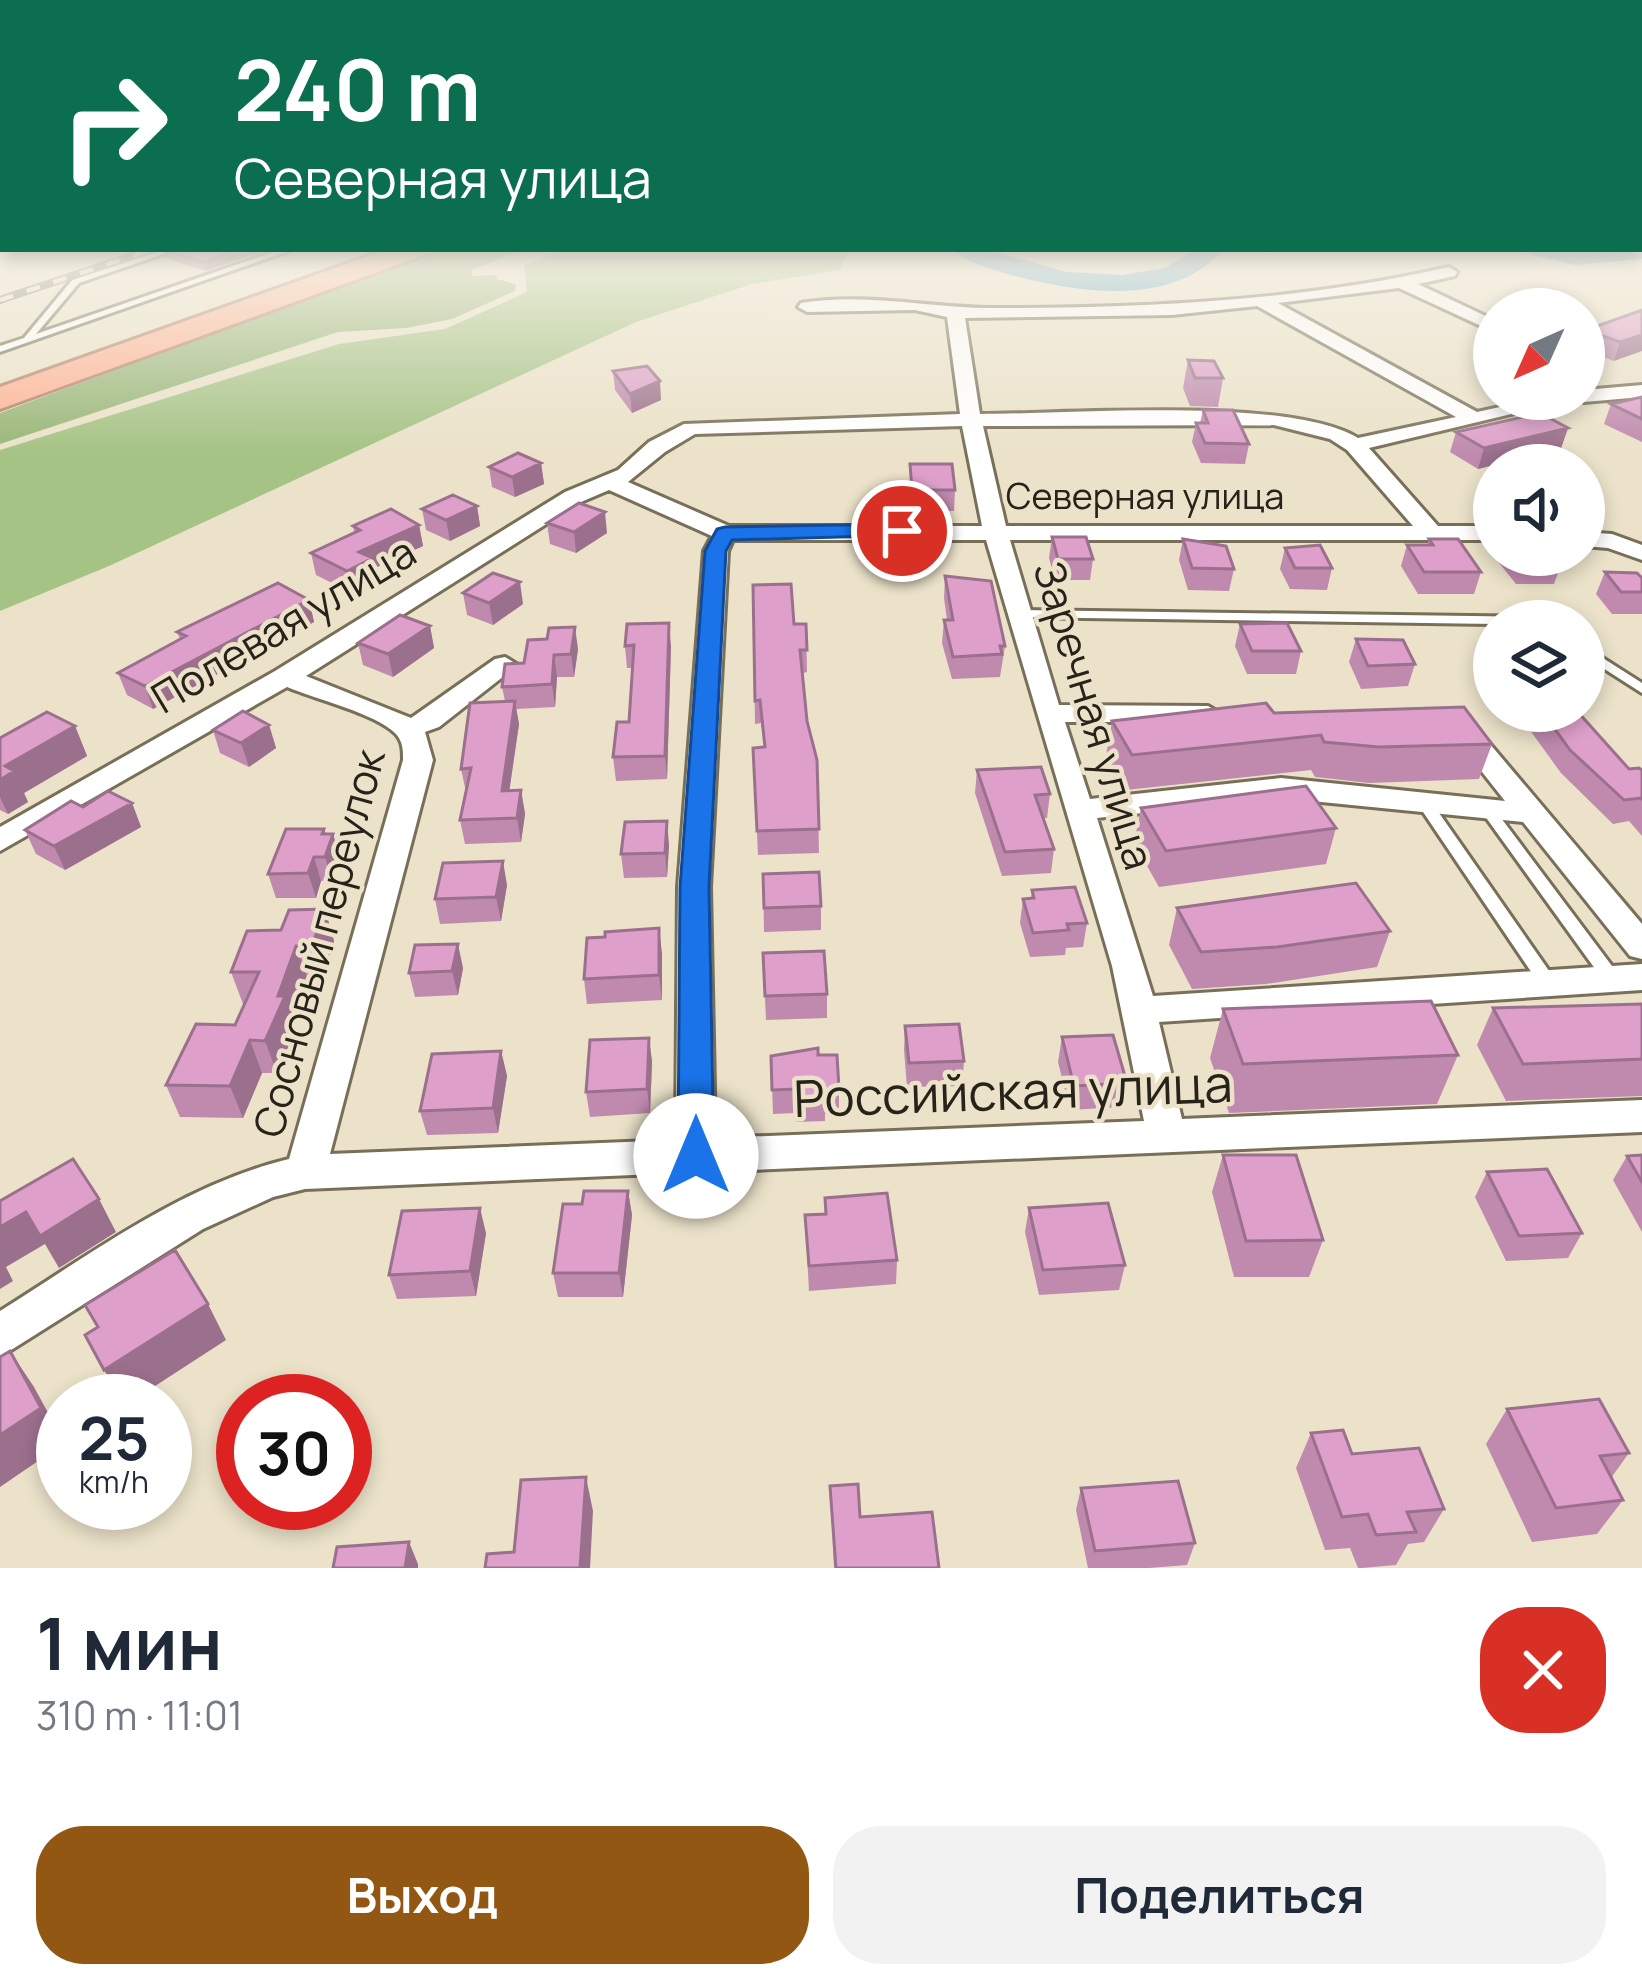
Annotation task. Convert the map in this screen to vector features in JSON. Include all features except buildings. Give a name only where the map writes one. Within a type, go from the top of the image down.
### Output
[{"type":"highway","points":[[0,382],[209,308]]},
{"type":"highway","points":[[0,399],[251,308]]},
{"type":"street","points":[[931,308],[955,313],[1188,308]]},
{"type":"street","points":[[1275,308],[1473,418]]},
{"type":"street","name":"Заречная улица","points":[[955,313],[971,420],[995,530],[1139,1010],[1167,1139]]},
{"type":"street","points":[[1605,378],[1636,391]]},
{"type":"street","points":[[1605,394],[1636,391]]},
{"type":"street","points":[[1431,532],[1354,446],[1473,418]]},
{"type":"street","name":"Полевая улица","points":[[0,842],[285,677],[573,496],[611,483],[671,437],[692,428],[971,420],[1274,419],[1337,434],[1354,446]]},
{"type":"street","points":[[611,483],[725,533],[716,551],[694,887],[696,1156]]},
{"type":"street","name":"Северная улица","points":[[725,533],[1473,533]]},
{"type":"street","points":[[1605,540],[1642,553]]},
{"type":"street","points":[[408,728],[429,721],[506,665]]},
{"type":"street","name":"Сосновый переулок","points":[[285,677],[408,728],[418,742],[418,760],[305,1172]]},
{"type":"street","points":[[1048,713],[1237,714]]},
{"type":"street","points":[[1426,715],[1470,734],[1527,813],[1642,947]]},
{"type":"street","points":[[1079,810],[1281,788],[1527,813]]},
{"type":"street","points":[[1139,1010],[1627,978]]},
{"type":"street","name":"Российская улица","points":[[0,1336],[208,1207],[269,1178],[305,1172],[1642,1116]]},
{"type":"lane","points":[[25,340],[53,308]]},
{"type":"lane","points":[[0,349],[116,308]]},
{"type":"lane","points":[[1019,614],[1473,620]]},
{"type":"lane","points":[[1605,664],[1642,689]]},
{"type":"lane","points":[[1425,802],[1548,983]]},
{"type":"lane","points":[[1487,809],[1627,978]]},
{"type":"green space","points":[[282,308],[476,308],[452,319],[406,328],[338,332],[0,444],[0,413]]},
{"type":"green space","points":[[491,308],[678,308],[636,322],[109,566],[0,611],[0,450],[339,344],[445,329]]},
{"type":"route","points":[[696,1156],[694,887],[716,551],[725,533],[902,531]]}]
